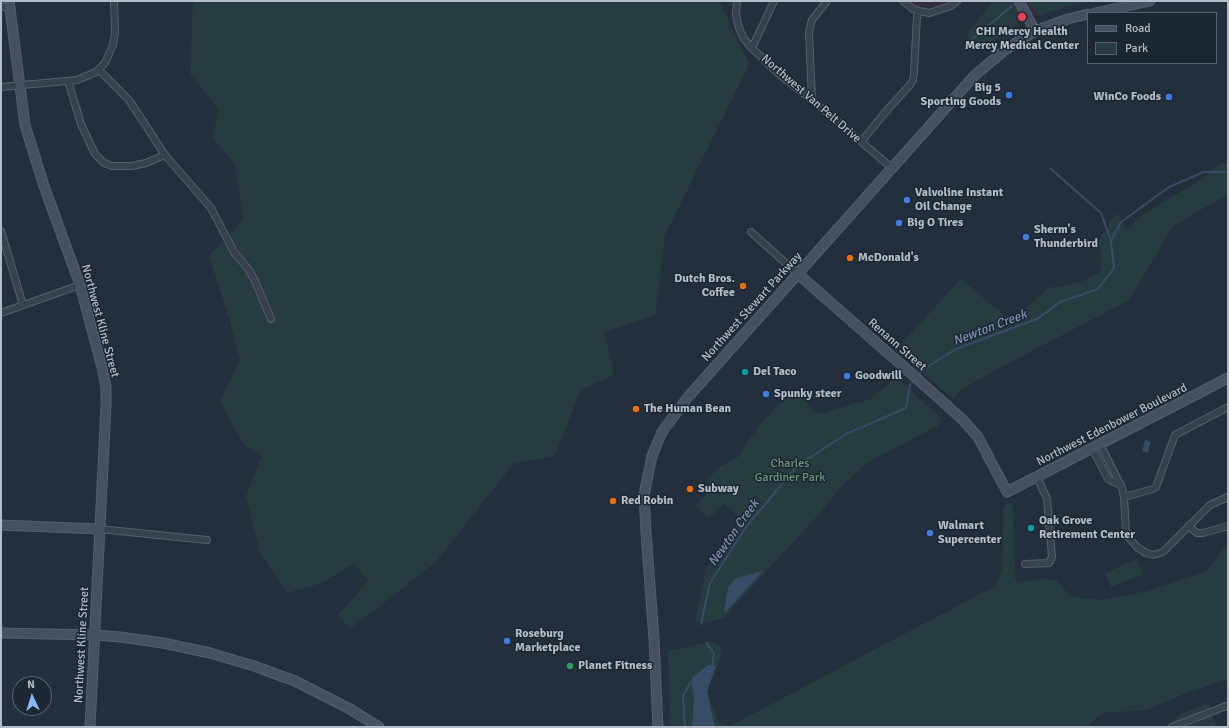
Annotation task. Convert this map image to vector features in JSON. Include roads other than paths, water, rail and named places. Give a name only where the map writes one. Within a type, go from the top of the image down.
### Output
[{"type":"street","points":[[1,87],[68,81],[84,78],[99,70],[105,63],[113,45],[115,32],[114,1]]},
{"type":"street","points":[[737,1],[736,15],[739,28],[744,39],[752,48]]},
{"type":"street","name":"Northwest Van Pelt Drive","points":[[774,1],[752,48],[778,73],[892,168]]},
{"type":"street","points":[[812,100],[808,32],[812,20],[827,1]]},
{"type":"street","points":[[903,1],[913,9],[929,13],[951,6],[957,1]]},
{"type":"street","points":[[1019,1],[1036,31]]},
{"type":"street","points":[[1100,12],[1150,1]]},
{"type":"street","name":"Northwest Kline Street","points":[[6,5],[25,125],[37,166],[80,285],[106,387],[90,727]]},
{"type":"street","points":[[861,142],[888,108],[910,86],[912,80],[919,11]]},
{"type":"street","name":"Northwest Stewart Parkway","points":[[658,727],[654,638],[644,495],[652,456],[662,432],[674,414],[967,84],[983,68],[1005,50],[1036,31],[1068,19],[1087,14]]},
{"type":"street","points":[[99,70],[129,100],[165,155],[202,196],[218,219],[234,252],[249,270],[260,290],[272,319]]},
{"type":"street","points":[[68,81],[81,124],[95,154],[104,163],[112,166],[132,166],[146,163],[165,155]]},
{"type":"street","points":[[1,231],[23,305]]},
{"type":"street","name":"Renann Street","points":[[751,232],[963,420],[978,437],[1007,492]]},
{"type":"street","points":[[1,313],[80,285]]},
{"type":"street","name":"Northwest Edenbower Boulevard","points":[[1007,492],[1228,378]]},
{"type":"street","points":[[1124,497],[1156,487],[1175,435],[1228,408]]},
{"type":"street","points":[[1096,446],[1108,478],[1121,485]]},
{"type":"street","points":[[1096,446],[1121,485],[1124,497],[1126,531],[1128,537],[1138,548],[1146,553],[1153,555],[1163,552],[1210,504],[1228,497]]},
{"type":"street","points":[[1024,564],[1049,563],[1052,558],[1047,499],[1037,477]]},
{"type":"street","points":[[1,525],[99,528],[207,540]]},
{"type":"street","points":[[1188,526],[1197,533],[1203,533],[1228,526]]},
{"type":"street","points":[[1,633],[95,635],[163,643],[234,659],[295,681],[350,709],[379,727]]},
{"type":"street","points":[[1172,727],[1226,706]]},
{"type":"water","points":[[1145,440],[1151,442],[1148,453],[1142,451]]},
{"type":"water","points":[[761,571],[761,573],[726,612],[724,612],[728,588],[735,579]]},
{"type":"water","points":[[708,665],[716,666],[707,691],[715,727],[692,727],[694,698],[692,678]]},
{"type":"waterway","points":[[970,41],[1012,6]]},
{"type":"waterway","points":[[1051,169],[1101,213],[1111,241]]},
{"type":"waterway","name":"Newton Creek","points":[[918,376],[922,370],[956,349],[1037,319],[1060,302],[1098,289],[1114,268],[1111,241],[1121,222],[1169,187],[1204,172],[1228,172]]},
{"type":"waterway","name":"Newton Creek","points":[[701,624],[710,583],[746,527],[797,466],[846,434],[906,408],[910,385],[914,380]]},
{"type":"waterway","name":"Newton Creek","points":[[706,642],[714,654],[712,667]]},
{"type":"waterway","name":"Newton Creek","points":[[685,727],[683,696],[690,683],[694,684]]},
{"type":"place","name":"CHI Mercy Health Mercy Medical Center","points":[[1022,17]]},
{"type":"place","name":"Big 5 Sporting Goods","points":[[1009,95]]},
{"type":"place","name":"WinCo Foods","points":[[1169,97]]},
{"type":"place","name":"Valvoline Instant Oil Change","points":[[907,200]]},
{"type":"place","name":"Big O Tires","points":[[899,223]]},
{"type":"place","name":"Sherm's Thunderbird","points":[[1026,237]]},
{"type":"place","name":"McDonald's","points":[[850,258]]},
{"type":"place","name":"Dutch Bros. Coffee","points":[[743,286]]},
{"type":"place","name":"Del Taco","points":[[745,372]]},
{"type":"place","name":"Goodwill","points":[[847,376]]},
{"type":"place","name":"Spunky steer","points":[[766,394]]},
{"type":"place","name":"The Human Bean","points":[[636,409]]},
{"type":"place","name":"Subway","points":[[690,489]]},
{"type":"place","name":"Red Robin","points":[[613,501]]},
{"type":"place","name":"Oak Grove Retirement Center","points":[[1031,528]]},
{"type":"place","name":"Walmart Supercenter","points":[[930,533]]},
{"type":"place","name":"Roseburg Marketplace","points":[[507,641]]},
{"type":"place","name":"Planet Fitness","points":[[570,666]]},
{"type":"park label","name":"Charles Gardiner Park","points":[[790,471]]}]
